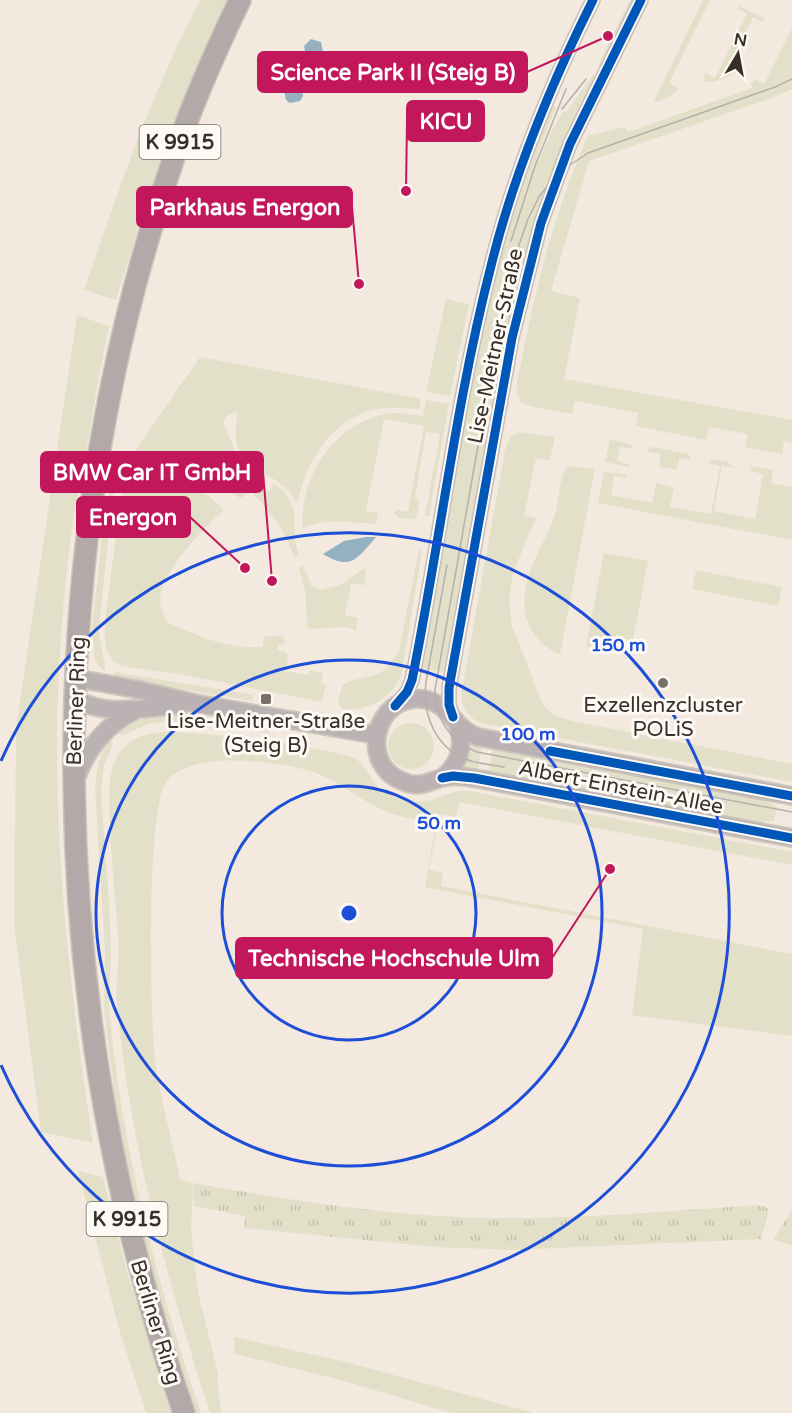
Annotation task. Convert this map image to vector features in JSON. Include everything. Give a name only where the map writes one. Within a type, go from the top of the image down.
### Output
[{"type":"main road","name":"Berliner Ring","points":[[184,1413],[156,1328],[134,1248],[104,1105],[85,972],[77,874],[74,688],[88,520],[105,415],[134,289],[176,152],[240,0]]},
{"type":"street","name":"Lise-Meitner-Straße","points":[[395,706],[407,693],[412,680],[474,341],[497,242],[535,125],[593,0]]},
{"type":"street","name":"Lise-Meitner-Straße","points":[[455,720],[449,705],[449,688],[512,338],[532,255],[548,200],[567,152],[641,0]]},
{"type":"street","points":[[199,704],[102,709],[81,702],[74,688],[135,689],[199,704],[376,735],[384,716],[395,706]]},
{"type":"street","name":"Albert-Einstein-Allee","points":[[395,706],[422,699],[442,707],[468,734],[484,739],[792,796]]},
{"type":"street","points":[[74,787],[82,764],[94,744],[117,721],[140,708]]},
{"type":"street","points":[[442,778],[456,763],[460,750],[461,736],[455,720]]},
{"type":"street","name":"Albert-Einstein-Allee","points":[[376,735],[378,758],[386,770],[396,779],[409,784],[423,784],[453,776],[474,778],[792,838]]},
{"type":"green space","points":[[200,0],[227,0],[162,154],[116,300],[84,290],[151,107]]},
{"type":"green space","points":[[630,0],[636,0],[603,67],[598,65]]},
{"type":"green space","points":[[703,0],[710,0],[669,83],[678,88],[671,96],[653,103]]},
{"type":"green space","points":[[739,6],[765,19],[763,22],[753,17],[731,64],[740,69],[724,78],[705,82],[705,73],[715,78],[747,14],[738,9]]},
{"type":"green space","points":[[792,28],[792,89],[589,161],[551,291],[580,298],[564,379],[792,420],[792,443],[784,441],[782,454],[745,447],[748,434],[709,427],[706,440],[636,426],[638,413],[575,401],[572,414],[533,407],[521,402],[517,393],[517,382],[532,310],[548,246],[587,136],[625,127],[628,132],[752,88],[751,84],[754,79],[764,84]]},
{"type":"green space","points":[[593,75],[598,77],[526,262],[521,261],[516,280],[521,281],[447,673],[419,668],[480,332],[513,197],[549,111],[553,106],[556,107],[536,158],[539,160],[563,111],[566,112]]},
{"type":"green space","points":[[446,299],[469,304],[450,396],[426,392]]},
{"type":"green space","points":[[77,315],[109,326],[70,540],[60,649],[57,731],[62,886],[78,1041],[93,1143],[41,1132],[14,924],[16,728]]},
{"type":"green space","points":[[200,357],[421,399],[419,409],[374,409],[354,417],[341,426],[330,436],[313,460],[297,503],[283,486],[248,462],[241,454],[236,441],[237,412],[227,415],[223,423],[238,457],[206,477],[196,479],[139,457],[135,451]]},
{"type":"green space","points":[[426,400],[449,404],[429,516],[425,516],[440,434],[426,432],[415,498],[420,500],[416,519],[399,518],[395,510],[408,512],[424,426],[384,419],[366,511],[378,513],[376,524],[329,522],[302,529],[303,510],[313,474],[333,444],[363,422],[381,415],[396,413],[423,416]]},
{"type":"green space","points":[[519,432],[555,437],[550,460],[536,458],[524,516],[536,518],[513,573],[509,600],[512,626],[544,705],[556,716],[577,722],[792,764],[792,782],[484,724],[468,714],[461,696],[505,450],[510,437]]},
{"type":"green space","points":[[610,439],[632,445],[632,449],[620,447],[617,461],[629,464],[629,467],[605,462]]},
{"type":"green space","points":[[649,448],[688,454],[692,460],[679,458],[677,470],[659,467],[661,454],[648,452]]},
{"type":"green space","points":[[713,459],[728,462],[735,468],[722,466],[714,511],[755,519],[763,474],[750,471],[751,466],[773,470],[771,483],[792,487],[792,540],[598,503],[604,471],[627,475],[626,478],[614,476],[611,495],[652,503],[656,483],[674,487],[670,507],[711,514],[720,466],[709,463]]},
{"type":"green space","points":[[238,463],[265,478],[260,485],[261,490],[265,492],[270,490],[274,483],[290,501],[299,555],[295,557],[279,524],[252,492],[240,498],[210,480]]},
{"type":"green space","points":[[129,466],[138,466],[208,495],[224,510],[195,539],[175,564],[168,577],[160,600],[167,622],[201,637],[237,646],[262,647],[265,636],[283,636],[285,645],[278,644],[277,650],[285,652],[288,656],[286,671],[308,675],[310,670],[323,673],[321,683],[326,685],[322,702],[184,675],[121,666],[114,662],[108,654],[105,641],[105,621],[124,472]]},
{"type":"green space","points":[[568,466],[595,469],[560,655],[548,648],[531,630],[525,608],[525,596],[531,569],[550,528],[561,482]]},
{"type":"green space","points":[[113,478],[115,479],[99,627],[105,671],[98,665],[94,656],[92,627],[104,519]]},
{"type":"green space","points":[[419,550],[422,551],[399,680],[394,688],[379,701],[361,708],[342,709],[338,701],[342,686],[350,681],[378,674],[387,668],[399,651]]},
{"type":"green space","points":[[604,553],[648,561],[630,655],[586,646]]},
{"type":"green space","points":[[303,566],[312,586],[320,590],[340,585],[367,566],[364,585],[351,584],[345,615],[358,618],[356,631],[348,627],[308,629],[305,592],[299,568]]},
{"type":"green space","points":[[696,570],[782,587],[778,606],[692,589]]},
{"type":"green space","points":[[115,672],[253,695],[252,701],[126,680],[114,675]]},
{"type":"green space","points":[[160,714],[206,716],[271,728],[270,733],[212,724],[166,722],[149,724],[122,735],[116,732],[137,719]]},
{"type":"green space","points":[[411,723],[427,730],[434,746],[427,762],[411,769],[395,762],[388,746],[395,730]]},
{"type":"green space","points":[[168,732],[260,740],[352,757],[360,763],[374,783],[383,791],[396,798],[410,801],[430,800],[456,792],[469,791],[792,852],[792,865],[459,802],[456,817],[440,814],[429,870],[443,873],[441,886],[792,954],[792,1036],[632,1015],[643,929],[425,887],[436,823],[389,813],[325,777],[291,766],[248,761],[220,761],[197,764],[176,773],[167,781],[160,798],[156,829],[151,914],[153,1038],[160,1090],[180,1180],[193,1183],[191,1230],[198,1292],[219,1377],[217,1378],[221,1413],[210,1413],[179,1313],[152,1212],[131,1109],[117,1005],[118,945],[110,837],[110,777],[117,756],[129,742],[146,735]]},
{"type":"green space","points":[[110,739],[113,744],[104,766],[101,789],[111,959],[109,1006],[122,1110],[155,1263],[201,1413],[195,1413],[154,1289],[115,1099],[104,1009],[105,952],[95,789],[99,762]]},
{"type":"green space","points":[[470,742],[483,743],[477,773],[462,769]]},
{"type":"green space","points":[[493,745],[758,796],[777,807],[774,821],[751,823],[488,775]]},
{"type":"green space","points":[[78,1171],[103,1177],[126,1268],[171,1413],[146,1413],[119,1329]]},
{"type":"green space","points":[[193,1183],[267,1196],[380,1211],[455,1217],[558,1217],[757,1205],[766,1207],[769,1211],[761,1239],[514,1250],[434,1247],[244,1228],[245,1216],[194,1206]]},
{"type":"green space","points":[[792,1210],[792,1245],[773,1240]]},
{"type":"green space","points":[[234,1337],[342,1361],[534,1413],[452,1413],[337,1379],[235,1354]]},
{"type":"water","points":[[311,39],[321,42],[323,52],[320,57],[312,59],[308,68],[311,80],[301,86],[303,96],[300,101],[290,103],[286,100],[284,90],[295,83],[293,72],[302,66],[306,56],[304,46]]},
{"type":"water","points":[[376,537],[353,560],[340,562],[323,554],[344,541]]},
{"type":"tram line","points":[[562,109],[586,79]]},
{"type":"tram line","points":[[792,79],[588,153],[561,171],[540,195],[528,219],[518,248],[494,355],[435,690],[438,710],[446,728],[459,742],[477,752],[792,812]]},
{"type":"tram line","points":[[511,241],[535,166],[566,89]]},
{"type":"tram line","points":[[447,565],[426,682],[425,695],[429,719],[440,740],[459,756],[475,762],[504,767]]},
{"type":"cycle path","points":[[395,706],[407,692],[412,680],[458,420],[479,317],[500,231],[534,130],[593,0]]},
{"type":"cycle path","points":[[453,717],[449,705],[449,688],[512,338],[541,223],[570,144],[641,0]]},
{"type":"cycle path","points":[[550,751],[792,796]]},
{"type":"cycle path","points":[[442,778],[453,776],[474,778],[792,838]]},
{"type":"place","name":"Science Park II (Steig B)","points":[[608,36]]},
{"type":"place","name":"KICU","points":[[406,191]]},
{"type":"place","name":"Parkhaus Energon","points":[[359,284]]},
{"type":"place","name":"Energon","points":[[245,568]]},
{"type":"place","name":"BMW Car IT GmbH","points":[[272,581]]},
{"type":"place","name":"Exzellenzcluster POLiS","points":[[663,683]]},
{"type":"place","name":"Lise-Meitner-Straße (Steig B)","points":[[266,699]]},
{"type":"place","name":"Technische Hochschule Ulm","points":[[610,869]]}]
